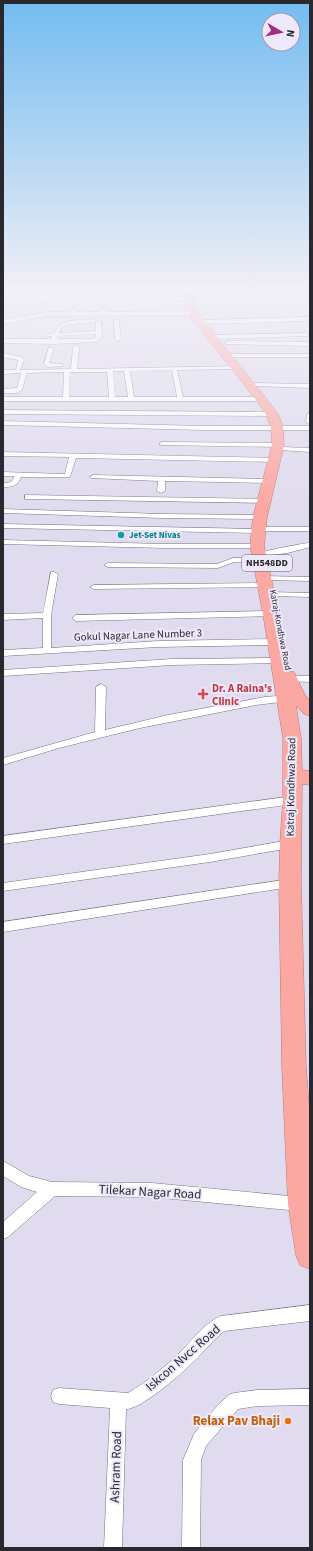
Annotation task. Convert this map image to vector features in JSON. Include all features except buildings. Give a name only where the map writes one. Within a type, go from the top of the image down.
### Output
[{"type":"highway","name":"Katraj-Kondhwa Road","points":[[232,360],[255,385],[275,412],[284,440],[278,452],[269,501],[264,552],[289,679],[298,702]]},
{"type":"highway","name":"Katraj-Kondhwa Road","points":[[232,360],[280,427]]},
{"type":"highway","name":"Katraj Kondhwa Road","points":[[278,452],[268,481],[264,552],[276,652],[298,702],[292,738],[301,777],[293,800],[290,844],[290,883],[296,1104],[302,1204],[310,1255]]},
{"type":"street","points":[[3,391],[17,391],[20,389],[21,360]]},
{"type":"street","points":[[47,360],[46,363],[48,365],[110,370],[237,367]]},
{"type":"street","points":[[74,368],[75,360]]},
{"type":"street","points":[[3,372],[67,371],[74,368]]},
{"type":"street","points":[[174,368],[180,399]]},
{"type":"street","points":[[110,370],[112,399]]},
{"type":"street","points":[[127,370],[131,399]]},
{"type":"street","points":[[66,400],[67,371]]},
{"type":"street","points":[[255,385],[310,386]]},
{"type":"street","points":[[3,399],[261,399]]},
{"type":"street","points":[[3,412],[272,414]]},
{"type":"street","points":[[3,422],[218,428],[280,427],[309,425],[310,414]]},
{"type":"street","points":[[162,444],[278,452]]},
{"type":"street","points":[[3,454],[73,456],[310,450]]},
{"type":"street","points":[[3,474],[68,476],[73,456]]},
{"type":"street","points":[[3,485],[14,483],[18,474]]},
{"type":"street","points":[[93,477],[268,481]]},
{"type":"street","points":[[161,490],[162,479]]},
{"type":"street","points":[[28,497],[84,498],[264,552],[310,579]]},
{"type":"street","points":[[81,514],[84,498]]},
{"type":"street","points":[[3,511],[81,514],[264,552],[310,595]]},
{"type":"street","points":[[3,526],[154,530],[264,552]]},
{"type":"street","points":[[108,565],[218,566],[233,560],[264,552],[310,529]]},
{"type":"street","points":[[3,542],[165,546],[264,552]]},
{"type":"street","points":[[94,587],[264,552],[290,550],[310,545]]},
{"type":"street","points":[[47,651],[47,615],[54,574]]},
{"type":"street","points":[[76,618],[271,614]]},
{"type":"street","points":[[3,617],[47,615]]},
{"type":"street","name":"Gokul Nagar Lane Number 3","points":[[3,653],[158,644],[276,652]]},
{"type":"street","points":[[3,673],[172,662],[276,652]]},
{"type":"street","points":[[289,679],[310,679]]},
{"type":"street","points":[[100,733],[101,687]]},
{"type":"street","points":[[3,762],[100,733],[186,715],[298,702]]},
{"type":"street","points":[[3,840],[293,800]]},
{"type":"street","points":[[3,887],[210,858],[290,844]]},
{"type":"street","points":[[3,927],[290,883]]},
{"type":"street","name":"Tilekar Nagar Road","points":[[3,1168],[26,1182],[52,1190],[152,1190],[302,1204]]},
{"type":"street","points":[[3,1232],[52,1190]]},
{"type":"street","name":"Iskcon Nvcc Road","points":[[59,1396],[129,1401],[142,1394],[183,1361],[208,1334],[221,1324],[310,1313]]},
{"type":"street","points":[[191,1548],[192,1460],[200,1440],[215,1420],[234,1401],[257,1398],[310,1397]]},
{"type":"street","name":"Ashram Road","points":[[113,1540],[118,1401]]},
{"type":"place","name":"Jet-Set Nivas","points":[[121,535]]},
{"type":"place","name":"Dr. A Raina's Clinic","points":[[203,694]]},
{"type":"place","name":"Relax Pav Bhaji","points":[[288,1421]]}]
